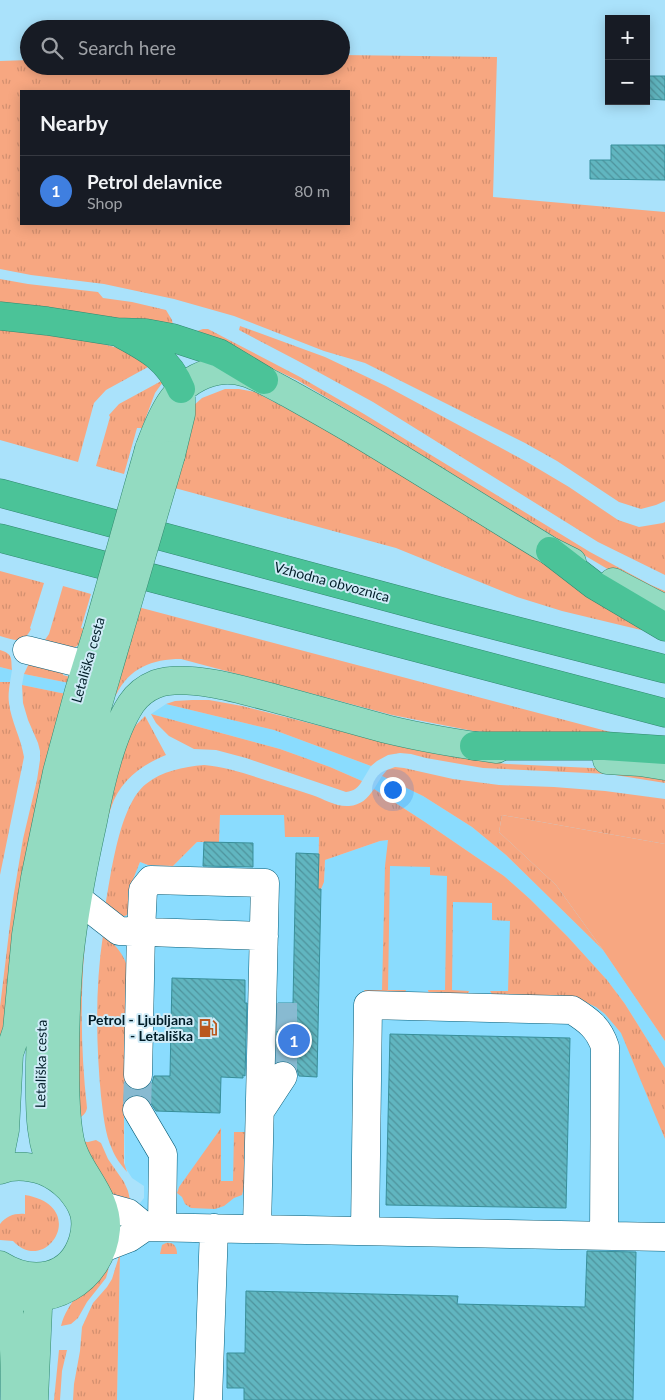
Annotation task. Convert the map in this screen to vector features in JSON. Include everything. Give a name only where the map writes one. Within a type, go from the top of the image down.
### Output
[{"type":"highway","points":[[0,316],[117,332],[146,333],[173,338],[220,353],[264,380]]},
{"type":"highway","points":[[117,332],[154,352],[173,372],[181,389]]},
{"type":"highway","name":"Vzhodna obvoznica","points":[[0,493],[439,611],[665,669]]},
{"type":"highway","points":[[0,538],[665,714]]},
{"type":"highway","points":[[550,552],[594,585],[665,627]]},
{"type":"highway","points":[[474,746],[605,746],[665,750]]},
{"type":"main road","name":"Letališka cesta","points":[[56,1177],[47,1158],[40,1118],[42,1028],[48,946],[58,876],[107,636],[160,452],[162,416],[181,389],[196,379],[216,371],[241,371],[264,380],[329,415],[550,552],[600,575],[665,609]]},
{"type":"main road","name":"Letališka cesta","points":[[5,1163],[18,1156],[23,1055],[18,1030],[26,935],[34,878],[57,772],[86,666],[107,636]]},
{"type":"main road","points":[[84,864],[100,787],[119,726],[135,699],[144,691],[156,684],[177,680],[218,685],[454,744],[562,757],[640,762],[665,766]]},
{"type":"main road","points":[[81,768],[84,864]]},
{"type":"main road","name":"Letališka cesta","points":[[49,1400],[53,1324],[59,1304],[53,1287],[60,1271],[75,1258],[80,1250],[86,1230],[83,1208],[97,1195],[76,1160],[69,1140],[65,1083],[69,958],[84,864]]},
{"type":"main road","name":"Letališka cesta","points":[[5,1163],[32,1167],[56,1177],[105,1216],[106,1228],[102,1248],[94,1264],[77,1284],[53,1287]]},
{"type":"main road","name":"Letališka cesta","points":[[0,1188],[11,1176],[5,1163]]},
{"type":"main road","points":[[1,1281],[22,1296],[53,1287]]},
{"type":"main road","points":[[1,1281],[14,1333],[15,1400]]},
{"type":"main road","points":[[34,1400],[38,1308],[53,1287]]},
{"type":"lane","points":[[27,650],[86,666]]},
{"type":"lane","points":[[138,1075],[143,890],[151,880],[266,883],[257,1229]]},
{"type":"lane","points":[[78,899],[119,931],[264,936]]},
{"type":"lane","points":[[263,982],[283,1003]]},
{"type":"lane","points":[[365,1231],[368,1005],[572,1010],[593,1025],[602,1036],[605,1047],[604,1236]]},
{"type":"lane","points":[[260,1111],[283,1076]]},
{"type":"lane","points":[[137,1110],[163,1154],[154,1227]]},
{"type":"lane","points":[[90,1203],[128,1213],[154,1227]]},
{"type":"lane","points":[[102,1248],[154,1227],[665,1237]]},
{"type":"lane","points":[[208,1400],[214,1228]]},
{"type":"shaded area","points":[[0,667],[12,670],[10,682],[0,682]]},
{"type":"shaded area","points":[[24,674],[69,683],[66,694],[22,685]]},
{"type":"shaded area","points":[[166,704],[274,730],[371,766],[362,781],[280,749],[151,714]]},
{"type":"shaded area","points":[[382,776],[423,796],[472,827],[506,855],[603,950],[665,1041],[665,1068],[625,1004],[607,980],[568,937],[504,876],[374,789]]},
{"type":"shaded area","points":[[220,815],[284,815],[319,836],[318,889],[324,882],[325,860],[388,840],[495,898],[580,971],[665,1097],[665,1400],[117,1400],[120,1253],[137,1226],[140,1203],[144,1198],[144,1186],[132,1178],[125,1167],[124,1110],[112,942],[129,901],[128,892],[140,862],[148,865],[173,866],[197,842],[219,842]]},
{"type":"green space","points":[[350,55],[497,57],[493,197],[665,212],[665,501],[641,509],[619,502],[557,461],[525,443],[365,363],[324,351],[234,316],[174,299],[104,284],[31,275],[0,269],[0,61],[20,60],[20,75],[350,75]]},
{"type":"green space","points":[[0,279],[98,292],[103,298],[166,310],[172,320],[174,331],[0,303]]},
{"type":"green space","points":[[240,326],[325,357],[386,386],[527,462],[618,520],[639,527],[665,522],[665,575],[598,542],[373,402],[239,330]]},
{"type":"green space","points":[[0,329],[73,337],[126,350],[151,363],[148,367],[106,390],[94,403],[78,462],[0,440]]},
{"type":"green space","points":[[208,329],[300,377],[364,414],[590,552],[665,591],[665,600],[648,593],[589,558],[297,380],[194,332]]},
{"type":"green space","points":[[165,379],[155,393],[142,428],[137,428],[124,474],[96,466],[109,415],[119,404]]},
{"type":"green space","points":[[225,389],[255,392],[336,434],[656,631],[641,630],[562,611],[517,597],[396,548],[171,487],[193,406],[202,398]]},
{"type":"green space","points":[[0,571],[44,583],[31,629],[22,639],[14,640],[0,636]]},
{"type":"green space","points":[[63,586],[91,594],[81,628],[85,629],[80,644],[67,652],[40,647],[49,634]]},
{"type":"green space","points":[[138,607],[614,733],[511,734],[473,731],[392,715],[181,659],[160,661],[142,667],[128,678],[116,695],[108,692]]},
{"type":"green space","points":[[0,650],[9,655],[12,662],[12,670],[0,667]]},
{"type":"green space","points":[[31,659],[65,666],[63,675],[70,677],[69,683],[24,674]]},
{"type":"green space","points":[[0,682],[10,682],[10,710],[24,757],[0,875]]},
{"type":"green space","points":[[22,685],[66,694],[0,1079],[0,1007],[13,899],[23,839],[40,760],[38,743],[23,703]]},
{"type":"green space","points":[[209,700],[242,706],[403,747],[480,761],[665,774],[665,783],[609,774],[483,768],[400,753],[388,755],[371,766],[274,730],[166,704],[175,701]]},
{"type":"green space","points":[[151,714],[280,749],[362,781],[356,789],[346,792],[246,758],[216,750],[194,749],[169,736],[156,723]]},
{"type":"green space","points":[[145,716],[166,755],[140,769],[119,790],[93,860],[127,739],[136,725]]},
{"type":"green space","points":[[204,765],[244,773],[344,806],[360,803],[374,789],[504,876],[568,937],[607,980],[625,1004],[665,1068],[665,1139],[621,1033],[605,1014],[596,1007],[581,1000],[493,996],[490,991],[508,991],[510,921],[492,920],[492,903],[453,902],[452,990],[469,991],[468,994],[429,994],[428,990],[445,990],[447,876],[430,875],[430,867],[390,866],[388,990],[406,990],[404,995],[367,995],[364,990],[382,990],[385,866],[388,840],[325,860],[324,882],[321,889],[318,889],[319,837],[285,837],[284,815],[220,815],[219,842],[197,842],[173,866],[148,865],[140,862],[128,892],[129,912],[127,915],[122,917],[105,908],[118,841],[129,808],[137,794],[146,784],[159,776],[181,768]]},
{"type":"green space","points":[[395,767],[453,779],[499,785],[605,791],[665,799],[665,844],[502,815],[499,832],[556,885],[603,950],[506,855],[472,827],[423,796],[382,776],[387,770]]},
{"type":"green space","points":[[502,815],[665,844],[665,1041],[556,885],[499,832]]},
{"type":"green space","points":[[87,922],[83,968],[82,1015],[87,1108],[83,1115],[76,1119],[73,1016]]},
{"type":"green space","points":[[103,935],[119,950],[125,959],[128,970],[124,1110],[124,1163],[127,1172],[113,1152],[105,1123],[101,1096],[97,1016],[100,955]]},
{"type":"green space","points":[[221,1128],[221,1181],[233,1181],[234,1132],[245,1132],[244,1187],[242,1195],[215,1209],[191,1208],[185,1204],[182,1197],[177,1193],[179,1187]]},
{"type":"green space","points":[[96,1140],[101,1143],[108,1159],[124,1182],[131,1204],[118,1199],[108,1189],[79,1141],[88,1142]]},
{"type":"green space","points":[[25,1195],[45,1202],[56,1212],[59,1224],[56,1236],[49,1245],[38,1251],[26,1250],[13,1241],[0,1240],[0,1224],[2,1221],[11,1216],[25,1214]]},
{"type":"green space","points":[[171,1243],[174,1246],[177,1254],[160,1254],[162,1245]]},
{"type":"green space","points":[[120,1253],[117,1400],[73,1400],[82,1327],[93,1303],[112,1279]]},
{"type":"green space","points":[[109,1264],[106,1278],[87,1302],[78,1318],[71,1324],[61,1326],[64,1316],[74,1300]]},
{"type":"green space","points":[[59,1350],[67,1350],[62,1371],[60,1400],[54,1400]]},
{"type":"building","points":[[650,76],[665,76],[665,100],[650,99]]},
{"type":"building","points":[[611,145],[665,145],[665,180],[590,179],[590,160],[611,160]]},
{"type":"building","points":[[204,842],[253,843],[253,867],[203,866]]},
{"type":"building","points":[[296,853],[319,854],[318,889],[321,889],[317,1077],[299,1076],[297,1069],[291,1063],[284,1060],[276,1062],[278,1003],[293,1003]]},
{"type":"building","name":"Petrol - Ljubljana - Letališka","points":[[172,978],[245,980],[245,1003],[247,1003],[245,1076],[243,1075],[243,1078],[221,1077],[220,1113],[156,1111],[145,1097],[137,1094],[130,1096],[124,1101],[125,1083],[130,1089],[138,1091],[152,1083],[154,1076],[170,1076]]},
{"type":"building","points":[[390,1034],[570,1038],[566,1208],[386,1205]]},
{"type":"building","points":[[587,1251],[636,1252],[633,1400],[244,1400],[244,1388],[227,1388],[227,1353],[245,1353],[246,1291],[458,1296],[457,1304],[585,1307]]},
{"type":"tunnel","points":[[283,1003],[283,1076]]},
{"type":"tunnel","points":[[137,1110],[138,1075]]},
{"type":"place","name":"Petrol - Ljubljana - Letališka","points":[[208,1028]]},
{"type":"place","name":"Petrol delavnice","points":[[294,1040]]}]
